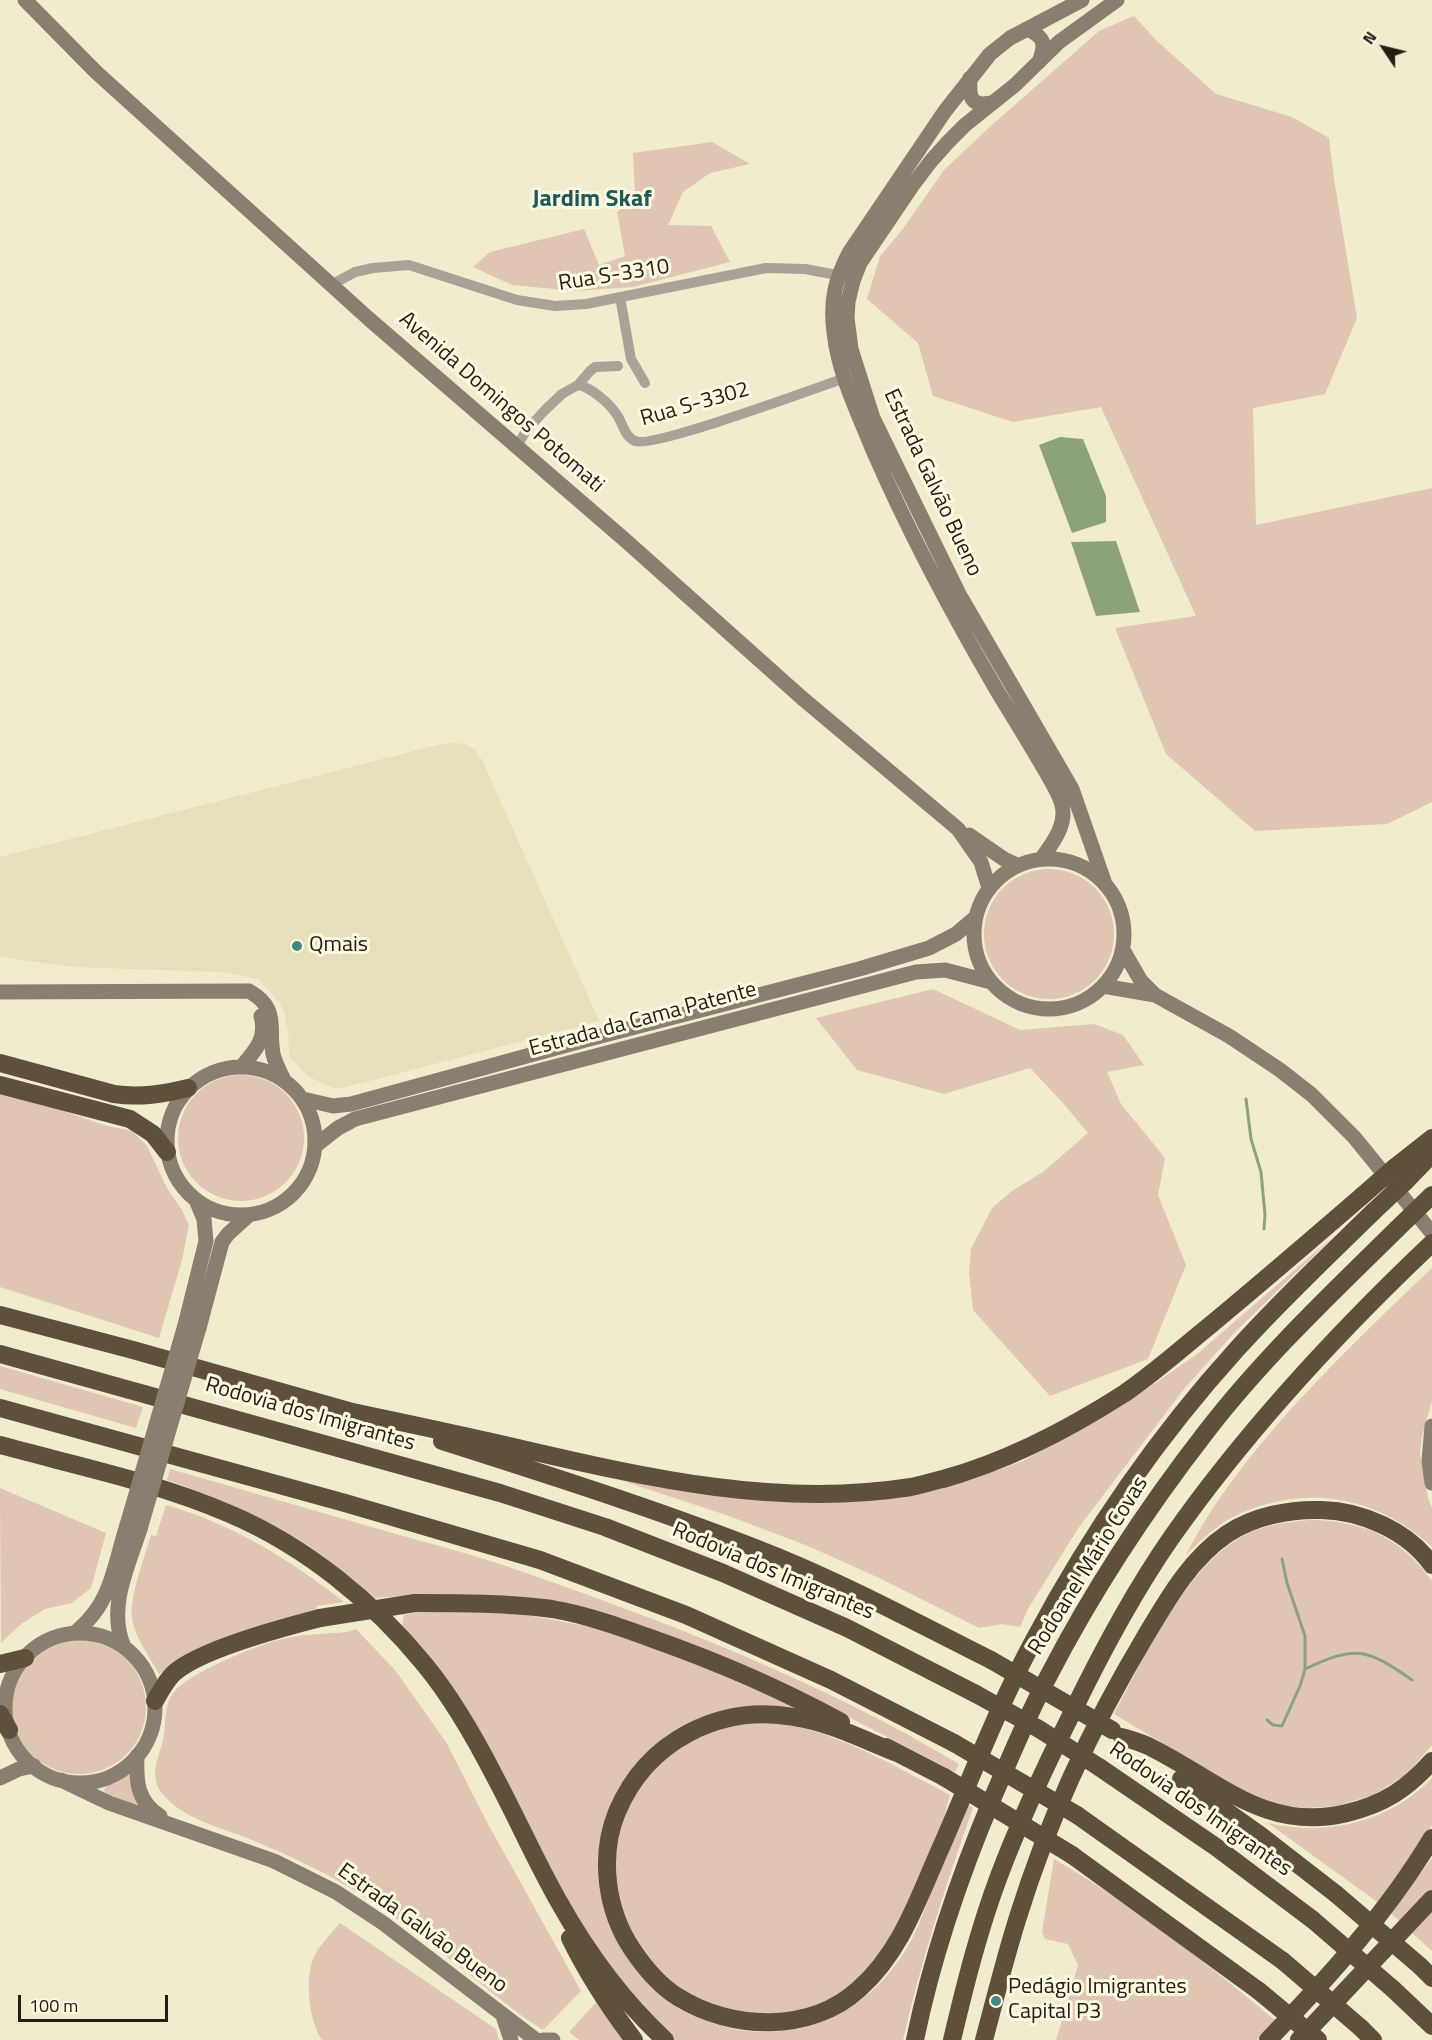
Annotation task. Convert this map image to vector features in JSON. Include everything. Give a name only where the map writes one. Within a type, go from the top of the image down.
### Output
[{"type":"highway","points":[[0,1063],[113,1094],[132,1097],[154,1096],[188,1088]]},
{"type":"highway","points":[[0,1085],[130,1119],[153,1134],[167,1152]]},
{"type":"highway","points":[[897,1753],[819,1723],[796,1717],[760,1714],[723,1719],[706,1724],[674,1740],[639,1774],[625,1795],[612,1828],[609,1843],[607,1871],[609,1891],[616,1915],[633,1951],[650,1971],[677,1996],[698,2008],[736,2020],[776,2022],[816,2014],[861,1988],[890,1956],[899,1942],[989,1736],[1032,1645],[1100,1528],[1154,1452],[1229,1358],[1288,1294],[1373,1212],[1400,1175],[1432,1138]]},
{"type":"highway","points":[[348,1411],[610,1469],[740,1491],[798,1495],[854,1493],[913,1487],[978,1469],[1013,1454],[1083,1418],[1127,1391],[1275,1271],[1362,1196],[1432,1154]]},
{"type":"highway","name":"Rodoanel Mário Covas","points":[[915,2040],[933,1967],[973,1845],[1043,1687],[1087,1606],[1121,1552],[1206,1432],[1289,1336],[1432,1195]]},
{"type":"highway","points":[[952,2040],[967,1976],[999,1876],[1047,1764],[1101,1652],[1137,1591],[1184,1520],[1261,1423],[1323,1353],[1426,1249]]},
{"type":"highway","points":[[0,1315],[348,1411],[673,1516],[780,1558],[861,1594],[991,1660],[1117,1733],[1260,1834],[1336,1894],[1426,1972]]},
{"type":"highway","name":"Rodovia dos Imigrantes","points":[[0,1354],[500,1493],[605,1527],[723,1573],[847,1628],[1039,1729],[1216,1846],[1314,1920],[1432,2026]]},
{"type":"highway","points":[[0,1408],[345,1503],[540,1560],[686,1615],[831,1680],[954,1743],[1077,1815],[1283,1961],[1367,2034]]},
{"type":"highway","points":[[0,1445],[125,1479],[230,1514],[287,1544],[342,1583],[386,1620],[426,1666],[462,1716],[559,1903],[594,1957],[629,2003],[665,2040]]},
{"type":"highway","points":[[984,2040],[1018,1918],[1035,1868],[1068,1787],[1135,1654],[1159,1613],[1195,1562],[1226,1535],[1244,1524],[1267,1516],[1310,1510],[1346,1512],[1377,1522],[1410,1543],[1432,1565]]},
{"type":"highway","points":[[155,1701],[174,1673],[199,1658],[284,1628],[320,1618],[369,1609],[415,1603],[462,1603],[552,1609],[609,1623],[697,1654],[755,1679],[813,1707],[944,1777],[1072,1854],[1259,1991],[1318,2040]]},
{"type":"highway","points":[[0,1664],[25,1658]]},
{"type":"highway","points":[[0,1713],[9,1730]]},
{"type":"highway","points":[[1117,1733],[1152,1748],[1249,1804],[1271,1812],[1305,1818],[1339,1815],[1376,1804],[1413,1782],[1432,1761]]},
{"type":"highway","points":[[1268,2040],[1340,1963],[1385,1908],[1416,1866],[1432,1838]]},
{"type":"highway","points":[[1299,2040],[1432,1899]]},
{"type":"highway","points":[[559,1903],[569,1936],[584,1968],[634,2040]]},
{"type":"main road","name":"Avenida Domingos Potomati","points":[[25,0],[96,72],[331,285],[802,698],[958,829],[1017,866]]},
{"type":"main road","name":"Estrada Galvão Bueno","points":[[1042,858],[1059,832],[1063,818],[1062,804],[1042,765],[968,643],[911,535],[869,441],[845,378],[837,351],[833,324],[834,294],[837,275],[864,230],[970,78],[990,54],[1027,29],[1082,0]]},
{"type":"main road","name":"Estrada Galvão Bueno","points":[[1104,882],[1072,789],[959,594],[873,418],[850,348],[847,318],[848,302],[860,263],[931,160],[965,125],[1066,37],[1118,0]]},
{"type":"main road","points":[[1027,29],[1042,39],[1043,52],[1038,62]]},
{"type":"main road","points":[[970,78],[972,99],[984,105],[992,103]]},
{"type":"main road","name":"Avenida Domingos Potomati","points":[[958,829],[981,862],[989,888]]},
{"type":"main road","points":[[1042,858],[1076,863],[1091,870],[1104,882],[1114,894],[1124,921],[1123,950],[1115,969],[1103,986],[1077,1004],[1046,1009],[1030,1007],[1015,1001],[991,982],[981,967],[974,934],[976,917],[989,888],[997,879],[1017,866],[1042,858]]},
{"type":"main road","name":"Estrada da Cama Patente","points":[[303,1099],[333,1106],[351,1104],[859,969],[929,948],[956,934],[976,917]]},
{"type":"main road","points":[[1123,950],[1141,981],[1155,995],[1229,1036],[1280,1070],[1312,1095],[1354,1137],[1432,1233]]},
{"type":"main road","name":"Estrada da Cama Patente","points":[[315,1146],[338,1128],[356,1119],[916,972],[945,970],[991,982]]},
{"type":"main road","points":[[1103,986],[1155,995]]},
{"type":"main road","points":[[232,991],[255,1006],[264,1028],[262,1040],[256,1051],[242,1066]]},
{"type":"main road","points":[[0,992],[249,991],[268,1009],[273,1029],[273,1054],[284,1080]]},
{"type":"main road","points":[[192,1327],[206,1241],[204,1219],[196,1200],[177,1179],[167,1152],[168,1129],[175,1107],[188,1088],[204,1076],[223,1069],[242,1066],[264,1070],[284,1080],[303,1099],[313,1121],[315,1146],[309,1171],[295,1192],[274,1208],[249,1215],[221,1213],[196,1200]]},
{"type":"main road","points":[[124,1647],[118,1630],[118,1604],[133,1527],[192,1327],[222,1242],[249,1215]]},
{"type":"main road","points":[[1432,1426],[1429,1461],[1432,1483]]},
{"type":"main road","points":[[75,1633],[101,1603],[133,1527]]},
{"type":"main road","points":[[75,1633],[101,1636],[124,1647],[146,1671],[152,1685],[155,1701],[152,1728],[144,1747],[122,1769],[106,1778],[81,1782],[61,1780],[34,1766],[18,1749],[9,1730],[6,1712],[8,1692],[14,1674],[25,1658],[46,1641],[75,1633]]},
{"type":"main road","points":[[4,1776],[16,1762],[18,1749]]},
{"type":"main road","name":"Estrada Galvão Bueno","points":[[137,1756],[136,1778],[139,1794],[148,1806],[175,1825]]},
{"type":"main road","points":[[4,1776],[34,1766]]},
{"type":"main road","name":"Estrada Galvão Bueno","points":[[61,1780],[103,1800],[274,1861],[336,1892],[383,1923],[536,2040]]},
{"type":"main road","points":[[501,2014],[511,2040]]},
{"type":"main road","points":[[543,2040],[553,2040]]},
{"type":"street","name":"Rua S-3310","points":[[331,285],[355,272],[409,265],[486,291],[541,305],[586,304],[766,268],[805,269],[837,275]]},
{"type":"street","points":[[620,297],[631,359],[645,383]]},
{"type":"street","points":[[517,446],[526,431],[544,410],[562,394],[578,385],[584,376],[595,367],[618,366]]},
{"type":"street","name":"Rua S-3302","points":[[578,385],[585,387],[605,402],[617,415],[628,436],[633,441],[643,443],[695,429],[845,378]]},
{"type":"shaded area","points":[[1134,16],[1156,40],[1216,94],[1292,117],[1329,138],[1357,318],[1325,394],[1253,408],[1256,525],[1432,488],[1432,802],[1387,824],[1255,831],[1166,754],[1115,628],[1196,616],[1101,407],[1013,422],[933,396],[918,343],[867,299],[880,256],[902,230],[944,170],[1099,31]]},
{"type":"shaded area","points":[[712,142],[750,164],[710,173],[683,192],[668,225],[711,226],[730,262],[633,287],[576,291],[512,285],[473,267],[490,252],[584,229],[599,265],[625,256],[617,212],[635,194],[633,153]]},
{"type":"shaded area","points":[[1060,437],[1083,439],[1106,496],[1106,522],[1072,533],[1039,445]]},
{"type":"shaded area","points":[[1116,541],[1140,612],[1096,616],[1071,542]]},
{"type":"shaded area","points":[[441,744],[466,744],[475,750],[482,760],[599,1021],[343,1088],[334,1088],[309,1077],[289,1056],[284,1012],[279,1002],[258,979],[220,972],[72,967],[0,957],[0,857]]},
{"type":"shaded area","points":[[1049,869],[1074,874],[1095,888],[1109,909],[1114,934],[1109,959],[1095,980],[1074,994],[1049,999],[1024,994],[1003,980],[989,959],[984,934],[989,909],[1003,888],[1024,874]]},
{"type":"shaded area","points":[[933,989],[1020,1030],[1094,1024],[1123,1035],[1144,1065],[1107,1072],[1121,1104],[1165,1158],[1158,1195],[1186,1265],[1148,1359],[1050,1396],[973,1310],[969,1273],[971,1249],[992,1208],[1012,1191],[1043,1172],[1088,1133],[1030,1068],[944,1094],[857,1070],[816,1018]]},
{"type":"shaded area","points":[[241,1075],[265,1080],[286,1093],[299,1114],[304,1138],[299,1162],[286,1183],[265,1196],[241,1201],[217,1196],[196,1183],[183,1162],[178,1138],[183,1114],[196,1093],[217,1080]]},
{"type":"shaded area","points":[[0,1094],[41,1103],[104,1125],[132,1131],[147,1146],[167,1188],[189,1225],[182,1260],[159,1338],[0,1287]]},
{"type":"shaded area","points":[[1335,1235],[1235,1332],[1184,1389],[1079,1527],[1029,1607],[1020,1627],[1002,1624],[979,1628],[877,1577],[808,1546],[726,1515],[584,1468],[699,1490],[912,1493],[968,1481],[1023,1461],[1138,1395],[1196,1355]]},
{"type":"shaded area","points":[[1432,1268],[1432,1401],[1422,1436],[1420,1453],[1432,1508],[1432,1547],[1411,1530],[1366,1507],[1342,1500],[1318,1498],[1292,1499],[1241,1513],[1219,1526],[1186,1555],[1220,1498],[1280,1421],[1343,1354]]},
{"type":"shaded area","points":[[0,1366],[143,1407],[136,1428],[0,1389]]},
{"type":"shaded area","points":[[170,1469],[487,1560],[635,1612],[800,1681],[907,1734],[959,1764],[955,1772],[837,1711],[631,1623],[402,1596],[375,1598],[296,1538],[260,1518],[167,1480]]},
{"type":"shaded area","points":[[0,1488],[106,1533],[91,1588],[72,1603],[45,1609],[21,1624],[1,1643]]},
{"type":"shaded area","points":[[166,1505],[214,1522],[259,1544],[302,1571],[344,1602],[317,1606],[316,1610],[200,1647],[159,1674],[136,1633],[132,1610],[135,1588],[151,1535],[156,1536]]},
{"type":"shaded area","points":[[1310,1520],[1347,1524],[1379,1534],[1407,1553],[1432,1581],[1432,1745],[1406,1775],[1373,1795],[1337,1806],[1305,1808],[1274,1803],[1232,1785],[1114,1714],[1169,1614],[1205,1567],[1225,1548],[1247,1534],[1278,1524]]},
{"type":"shaded area","points":[[467,1610],[532,1616],[636,1638],[833,1723],[731,1711],[631,1778],[603,1880],[662,1992],[672,2003],[703,2020],[748,2031],[774,2032],[822,2022],[864,1998],[882,1981],[912,1939],[966,1803],[973,1808],[935,1923],[903,2040],[671,2040],[608,1967],[402,1626],[404,1615],[418,1612]]},
{"type":"shaded area","points":[[356,1629],[395,1670],[446,1742],[488,1824],[581,1991],[543,2030],[386,1911],[352,1889],[282,1853],[191,1816],[169,1801],[157,1786],[155,1773],[163,1740],[168,1703],[174,1692],[182,1685],[206,1669],[275,1641]]},
{"type":"shaded area","points":[[79,1640],[105,1645],[127,1659],[141,1681],[146,1707],[141,1733],[127,1755],[105,1769],[79,1774],[53,1769],[31,1755],[17,1733],[12,1707],[17,1681],[31,1659],[53,1645]]},
{"type":"shaded area","points":[[771,1721],[819,1733],[864,1750],[950,1795],[940,1831],[903,1926],[851,1991],[798,2017],[737,2017],[667,1983],[633,1941],[622,1914],[615,1882],[615,1854],[621,1822],[638,1790],[659,1764],[680,1747],[705,1732],[738,1723]]},
{"type":"shaded area","points":[[132,1771],[143,1808],[108,1795],[104,1791],[106,1786]]},
{"type":"shaded area","points":[[1432,1778],[1432,1825],[1410,1862],[1380,1904],[1268,1823],[1313,1828],[1335,1827],[1356,1822],[1397,1806]]},
{"type":"shaded area","points":[[1432,1858],[1432,1889],[1401,1922],[1390,1913]]},
{"type":"shaded area","points":[[1054,1859],[1112,1895],[1168,1935],[1275,2020],[1257,2040],[1056,2040],[1078,1965],[1068,1944],[1045,1939],[1042,1932]]},
{"type":"shaded area","points":[[1432,1912],[1432,1951],[1412,1933]]},
{"type":"shaded area","points":[[340,1923],[496,2029],[499,2040],[322,2040],[311,2011],[309,1976],[316,1952]]},
{"type":"shaded area","points":[[599,1999],[629,2040],[579,2040],[569,2032]]},
{"type":"waterway","points":[[1246,1099],[1251,1139],[1261,1172],[1264,1229]]},
{"type":"waterway","points":[[1267,1720],[1273,1725],[1282,1726],[1305,1669],[1305,1636],[1287,1583],[1282,1559]]},
{"type":"waterway","points":[[1305,1669],[1337,1656],[1349,1653],[1360,1654],[1383,1661],[1412,1680]]},
{"type":"place","name":"Qmais","points":[[297,946]]},
{"type":"place","name":"Pedágio Imigrantes Capital P3","points":[[996,2001]]},
{"type":"district","name":"Jardim Skaf","points":[[592,200]]}]
